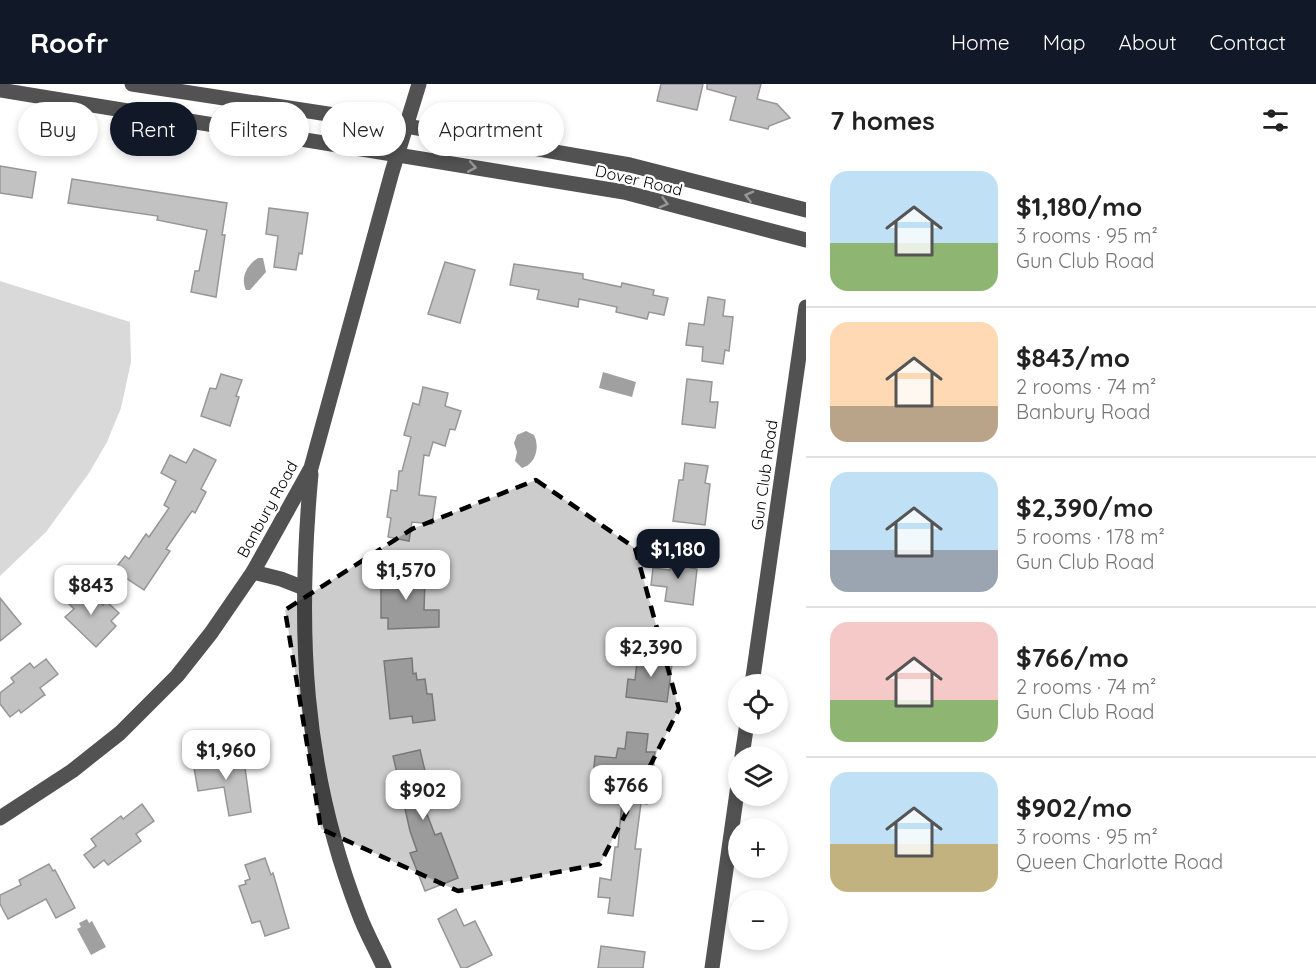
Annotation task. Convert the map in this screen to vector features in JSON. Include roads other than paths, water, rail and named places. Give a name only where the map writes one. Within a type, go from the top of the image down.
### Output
[{"type":"street","name":"Dover Road","points":[[132,84],[321,113]]},
{"type":"street","name":"Banbury Road","points":[[406,126],[419,84]]},
{"type":"street","name":"Dover Road","points":[[0,90],[321,142]]},
{"type":"street","name":"Dover Road","points":[[406,126],[630,165],[806,210]]},
{"type":"street","name":"Dover Road","points":[[406,155],[624,192],[806,240]]},
{"type":"street","name":"Banbury Road","points":[[0,818],[72,771],[120,733],[177,676],[211,633],[253,572],[311,468],[397,156]]},
{"type":"street","name":"Gun Club Road","points":[[753,674],[806,307]]},
{"type":"street","points":[[311,468],[303,588],[309,716],[322,791],[359,915],[384,968]]},
{"type":"street","points":[[253,572],[281,579],[303,588]]},
{"type":"street","points":[[712,968],[735,806]]}]
